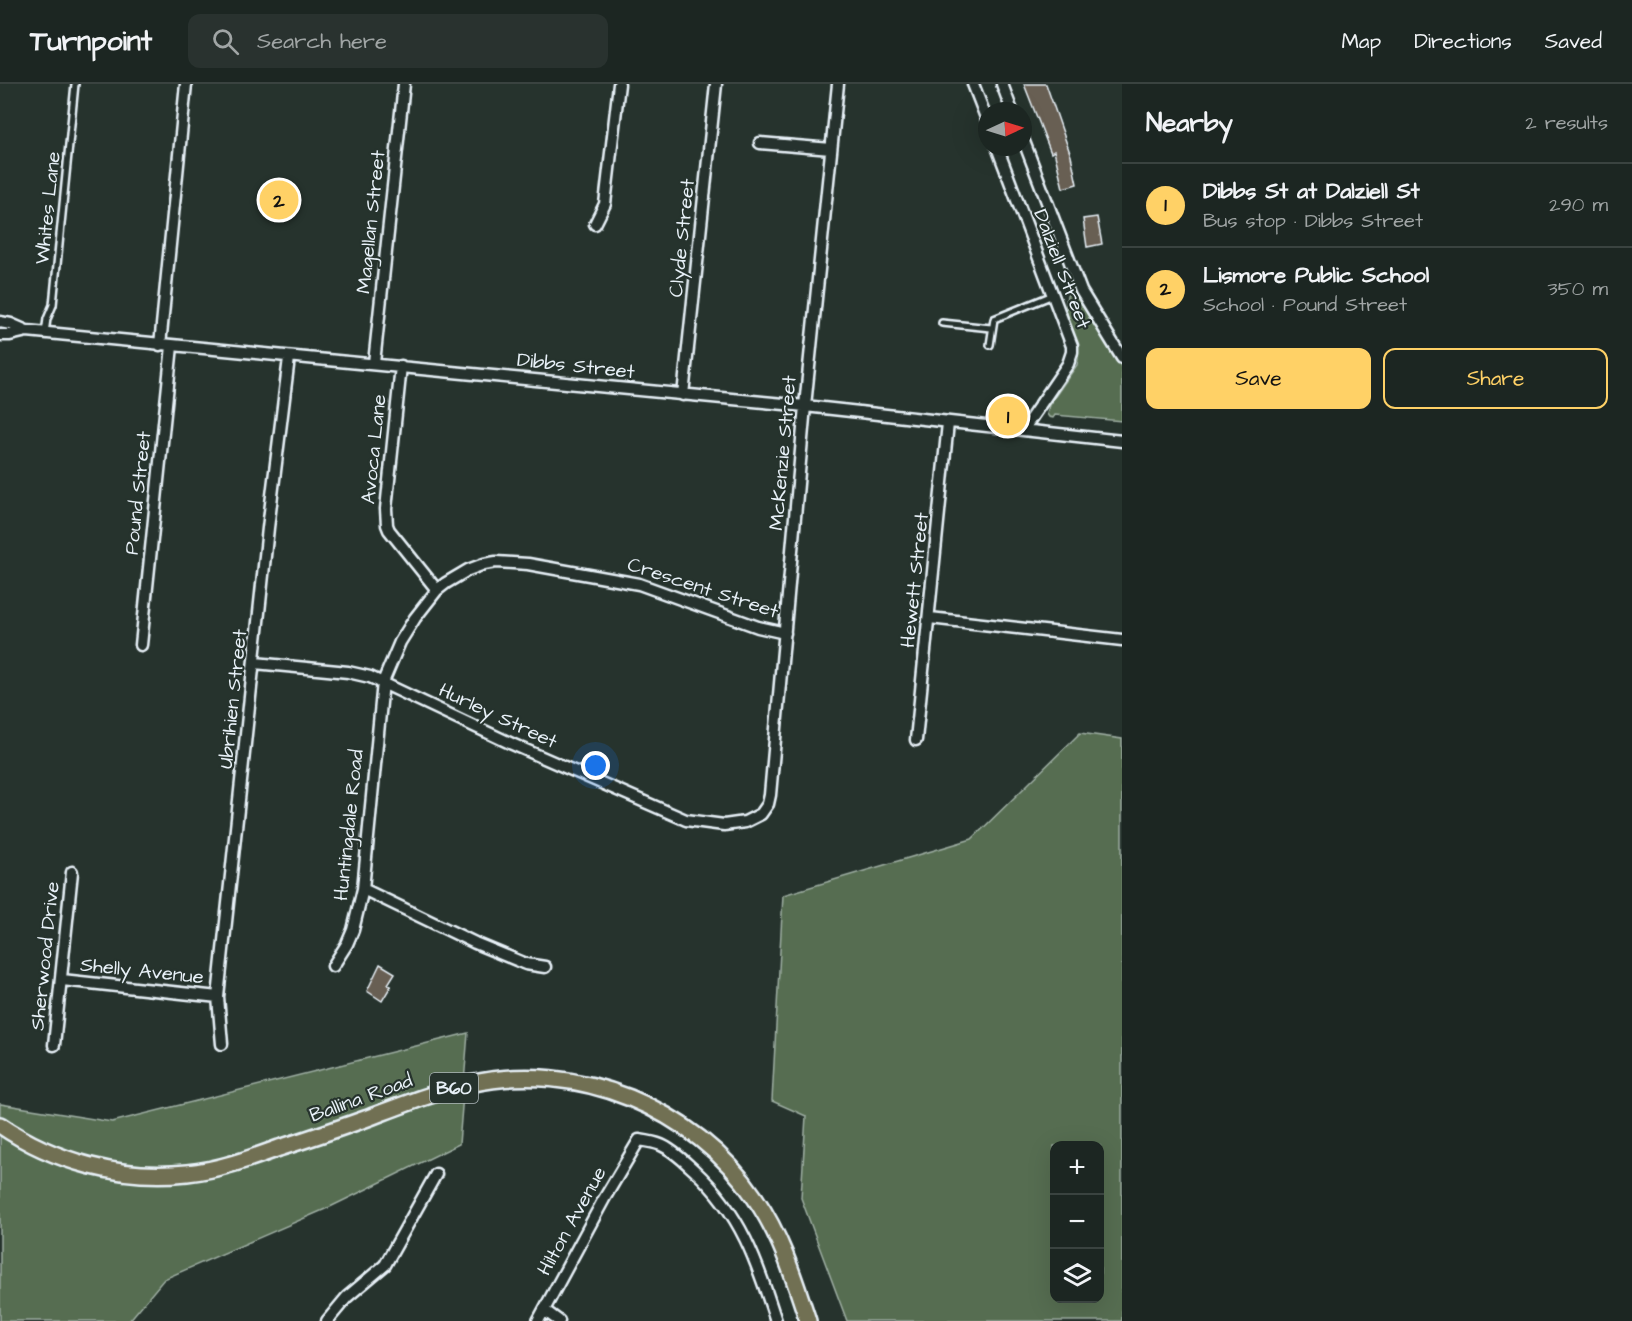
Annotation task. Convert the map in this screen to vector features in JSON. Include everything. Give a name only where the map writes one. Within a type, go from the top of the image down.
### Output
[{"type":"main road","name":"Ballina Road","points":[[0,1125],[35,1146],[84,1164],[124,1172],[188,1173],[257,1156],[406,1103],[472,1083],[518,1078],[557,1080],[605,1089],[646,1104],[673,1119],[707,1143],[738,1176],[754,1197],[778,1239],[789,1262],[808,1321]]},
{"type":"street","points":[[160,345],[186,84]]},
{"type":"street","name":"Magellan Street","points":[[374,363],[404,84]]},
{"type":"street","points":[[595,224],[605,204],[619,84]]},
{"type":"street","name":"Clyde Street","points":[[683,395],[716,84]]},
{"type":"street","name":"McKenzie Street","points":[[754,819],[765,810],[770,795],[805,406],[838,84]]},
{"type":"street","points":[[973,84],[980,102]]},
{"type":"street","points":[[1002,84],[1009,102]]},
{"type":"street","points":[[760,143],[831,149]]},
{"type":"street","name":"Dalziell Street","points":[[1000,156],[1070,340],[1072,352],[1068,363],[1023,430]]},
{"type":"street","name":"Dalziell Street","points":[[1029,156],[1081,291],[1122,358]]},
{"type":"street","name":"Dibbs Street","points":[[0,322],[27,331],[45,333],[805,406],[1122,441]]},
{"type":"street","name":"Dibbs Street","points":[[0,335],[27,331]]},
{"type":"street","name":"Pound Street","points":[[141,645],[172,346]]},
{"type":"street","name":"Ubrihien Street","points":[[222,1044],[218,997],[268,528],[289,358]]},
{"type":"street","name":"Avoca Lane","points":[[401,366],[386,509],[387,525],[437,590]]},
{"type":"street","name":"Hewett Street","points":[[916,740],[948,423]]},
{"type":"street","name":"Crescent Street","points":[[383,682],[400,642],[437,590],[459,574],[496,562],[520,563],[639,584],[758,627],[785,633]]},
{"type":"street","points":[[930,618],[1122,640]]},
{"type":"street","name":"Hurley Street","points":[[255,663],[348,672],[383,682],[512,744],[686,820],[724,825],[754,819]]},
{"type":"street","name":"Huntingdale Road","points":[[333,966],[347,944],[363,888],[383,682]]},
{"type":"street","name":"Sherwood Drive","points":[[54,1045],[72,872]]},
{"type":"street","points":[[363,888],[475,943],[526,964],[545,967]]},
{"type":"street","name":"Shelly Avenue","points":[[62,980],[218,997]]},
{"type":"street","name":"Hilton Avenue","points":[[538,1321],[604,1198],[639,1140],[662,1145],[684,1161],[723,1201],[750,1246],[776,1321]]},
{"type":"street","points":[[327,1321],[347,1297],[385,1266],[436,1174]]},
{"type":"street","points":[[544,1310],[559,1321]]},
{"type":"lane","name":"Whites Lane","points":[[45,333],[46,319],[54,305],[75,84]]},
{"type":"lane","points":[[990,345],[994,319],[1053,295]]},
{"type":"lane","points":[[942,323],[992,328]]},
{"type":"green space","points":[[1075,290],[1122,368],[1122,421],[1055,415],[1053,418],[1047,414],[1049,405],[1077,365],[1077,346],[1066,302],[1068,293]]},
{"type":"green space","points":[[1080,733],[1122,739],[1122,1321],[847,1321],[801,1198],[806,1116],[772,1101],[783,895],[972,839]]},
{"type":"green space","points":[[468,1033],[459,1144],[330,1207],[164,1279],[129,1321],[0,1321],[0,1104],[112,1122]]},
{"type":"building","points":[[1024,84],[1046,84],[1071,156],[1077,184],[1063,188],[1054,151],[1051,153]]},
{"type":"building","points":[[1097,217],[1102,244],[1087,247],[1083,219]]},
{"type":"building","points":[[380,964],[395,973],[388,984],[391,986],[382,1001],[367,991]]},
{"type":"place","name":"Lismore Public School","points":[[279,200]]},
{"type":"place","name":"Dibbs St at Dalziell St","points":[[1008,416]]}]
